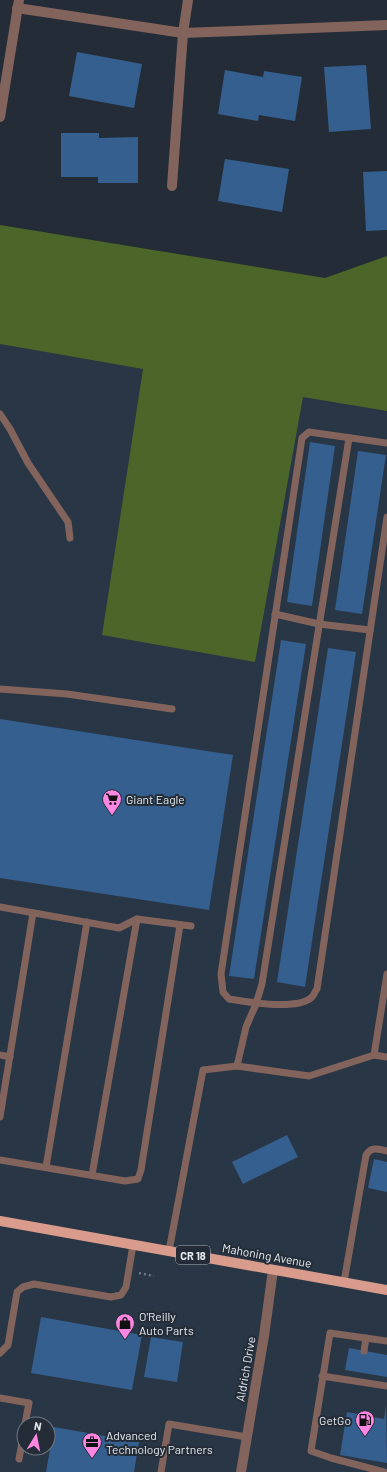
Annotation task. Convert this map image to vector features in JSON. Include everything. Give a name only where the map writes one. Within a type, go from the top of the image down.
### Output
[{"type":"main road","name":"Mahoning Avenue","points":[[0,1221],[387,1290]]},
{"type":"street","points":[[172,186],[183,34],[188,0]]},
{"type":"street","points":[[0,117],[18,4],[183,34],[387,25]]},
{"type":"street","name":"Aldrich Drive","points":[[241,1472],[264,1336],[273,1270]]},
{"type":"lane","points":[[0,414],[10,429],[28,463],[68,522],[70,538]]},
{"type":"lane","points":[[387,443],[309,432],[302,438],[220,974],[223,992],[229,999],[256,1004],[283,1005],[300,1003],[311,998],[317,989],[387,517]]},
{"type":"lane","points":[[237,1066],[246,1027],[256,1004],[262,984],[348,438]]},
{"type":"lane","points":[[275,614],[319,624],[370,630]]},
{"type":"lane","points":[[0,689],[67,694],[172,709]]},
{"type":"lane","points":[[0,907],[120,928],[137,919],[191,926]]},
{"type":"lane","points":[[0,1117],[34,913]]},
{"type":"lane","points":[[92,1175],[137,919]]},
{"type":"lane","points":[[46,1168],[87,922]]},
{"type":"lane","points":[[0,1160],[125,1181],[138,1179],[141,1170],[180,925]]},
{"type":"lane","points":[[374,1055],[387,974]]},
{"type":"lane","points":[[0,1055],[10,1057]]},
{"type":"lane","points":[[170,1251],[203,1070],[237,1066],[309,1076],[374,1055],[387,1057]]},
{"type":"lane","points":[[344,1282],[366,1155],[369,1150],[374,1148],[387,1151]]},
{"type":"lane","points":[[0,1353],[8,1345],[17,1292],[23,1287],[34,1284],[111,1298],[121,1295],[126,1287],[133,1245]]},
{"type":"lane","points":[[384,1472],[331,1458],[311,1450],[330,1333],[387,1341]]},
{"type":"lane","points":[[364,1351],[366,1338]]},
{"type":"lane","points":[[359,1381],[360,1373]]},
{"type":"lane","points":[[322,1376],[385,1386],[385,1377]]},
{"type":"lane","points":[[0,1398],[29,1403],[27,1416]]},
{"type":"lane","points":[[161,1472],[169,1424],[247,1437]]},
{"type":"lane","points":[[357,1465],[362,1472]]},
{"type":"shaded area","points":[[0,344],[387,411],[387,1472],[0,1472]]},
{"type":"green space","points":[[0,225],[325,278],[387,256],[387,411],[303,397],[255,662],[102,635],[143,369],[0,344]]},
{"type":"building","points":[[77,52],[142,64],[134,108],[69,96]]},
{"type":"building","points":[[366,65],[371,129],[329,132],[324,67]]},
{"type":"building","points":[[225,70],[263,77],[264,71],[302,77],[295,121],[259,115],[258,121],[218,114]]},
{"type":"building","points":[[61,133],[99,133],[99,138],[138,137],[138,183],[98,183],[98,177],[61,177]]},
{"type":"building","points":[[225,159],[289,169],[282,212],[218,201]]},
{"type":"building","points":[[387,171],[387,230],[366,231],[363,172]]},
{"type":"building","points":[[310,442],[335,446],[312,606],[287,602]]},
{"type":"building","points":[[358,451],[386,455],[362,614],[335,610]]},
{"type":"building","points":[[281,640],[306,644],[254,979],[229,976]]},
{"type":"building","points":[[328,648],[356,652],[305,987],[277,982]]},
{"type":"building","name":"Giant Eagle","points":[[0,719],[233,755],[209,910],[0,878]]},
{"type":"building","points":[[287,1135],[298,1157],[243,1184],[232,1162]]},
{"type":"building","points":[[374,1159],[387,1162],[387,1192],[368,1188]]},
{"type":"building","points":[[41,1317],[142,1335],[132,1390],[31,1373]]},
{"type":"building","points":[[151,1337],[183,1342],[177,1382],[144,1377]]},
{"type":"building","points":[[349,1348],[387,1355],[387,1377],[345,1370]]},
{"type":"building","name":"GetGo","points":[[386,1405],[387,1463],[340,1455],[347,1412],[384,1419]]},
{"type":"building","points":[[56,1427],[139,1442],[134,1472],[46,1472],[49,1456],[56,1456]]},
{"type":"place","name":"Giant Eagle","points":[[112,816]]},
{"type":"place","name":"O'Reilly Auto Parts","points":[[125,1340]]},
{"type":"place","name":"GetGo","points":[[365,1437]]},
{"type":"place","name":"Advanced Technology Partners","points":[[92,1459]]}]
